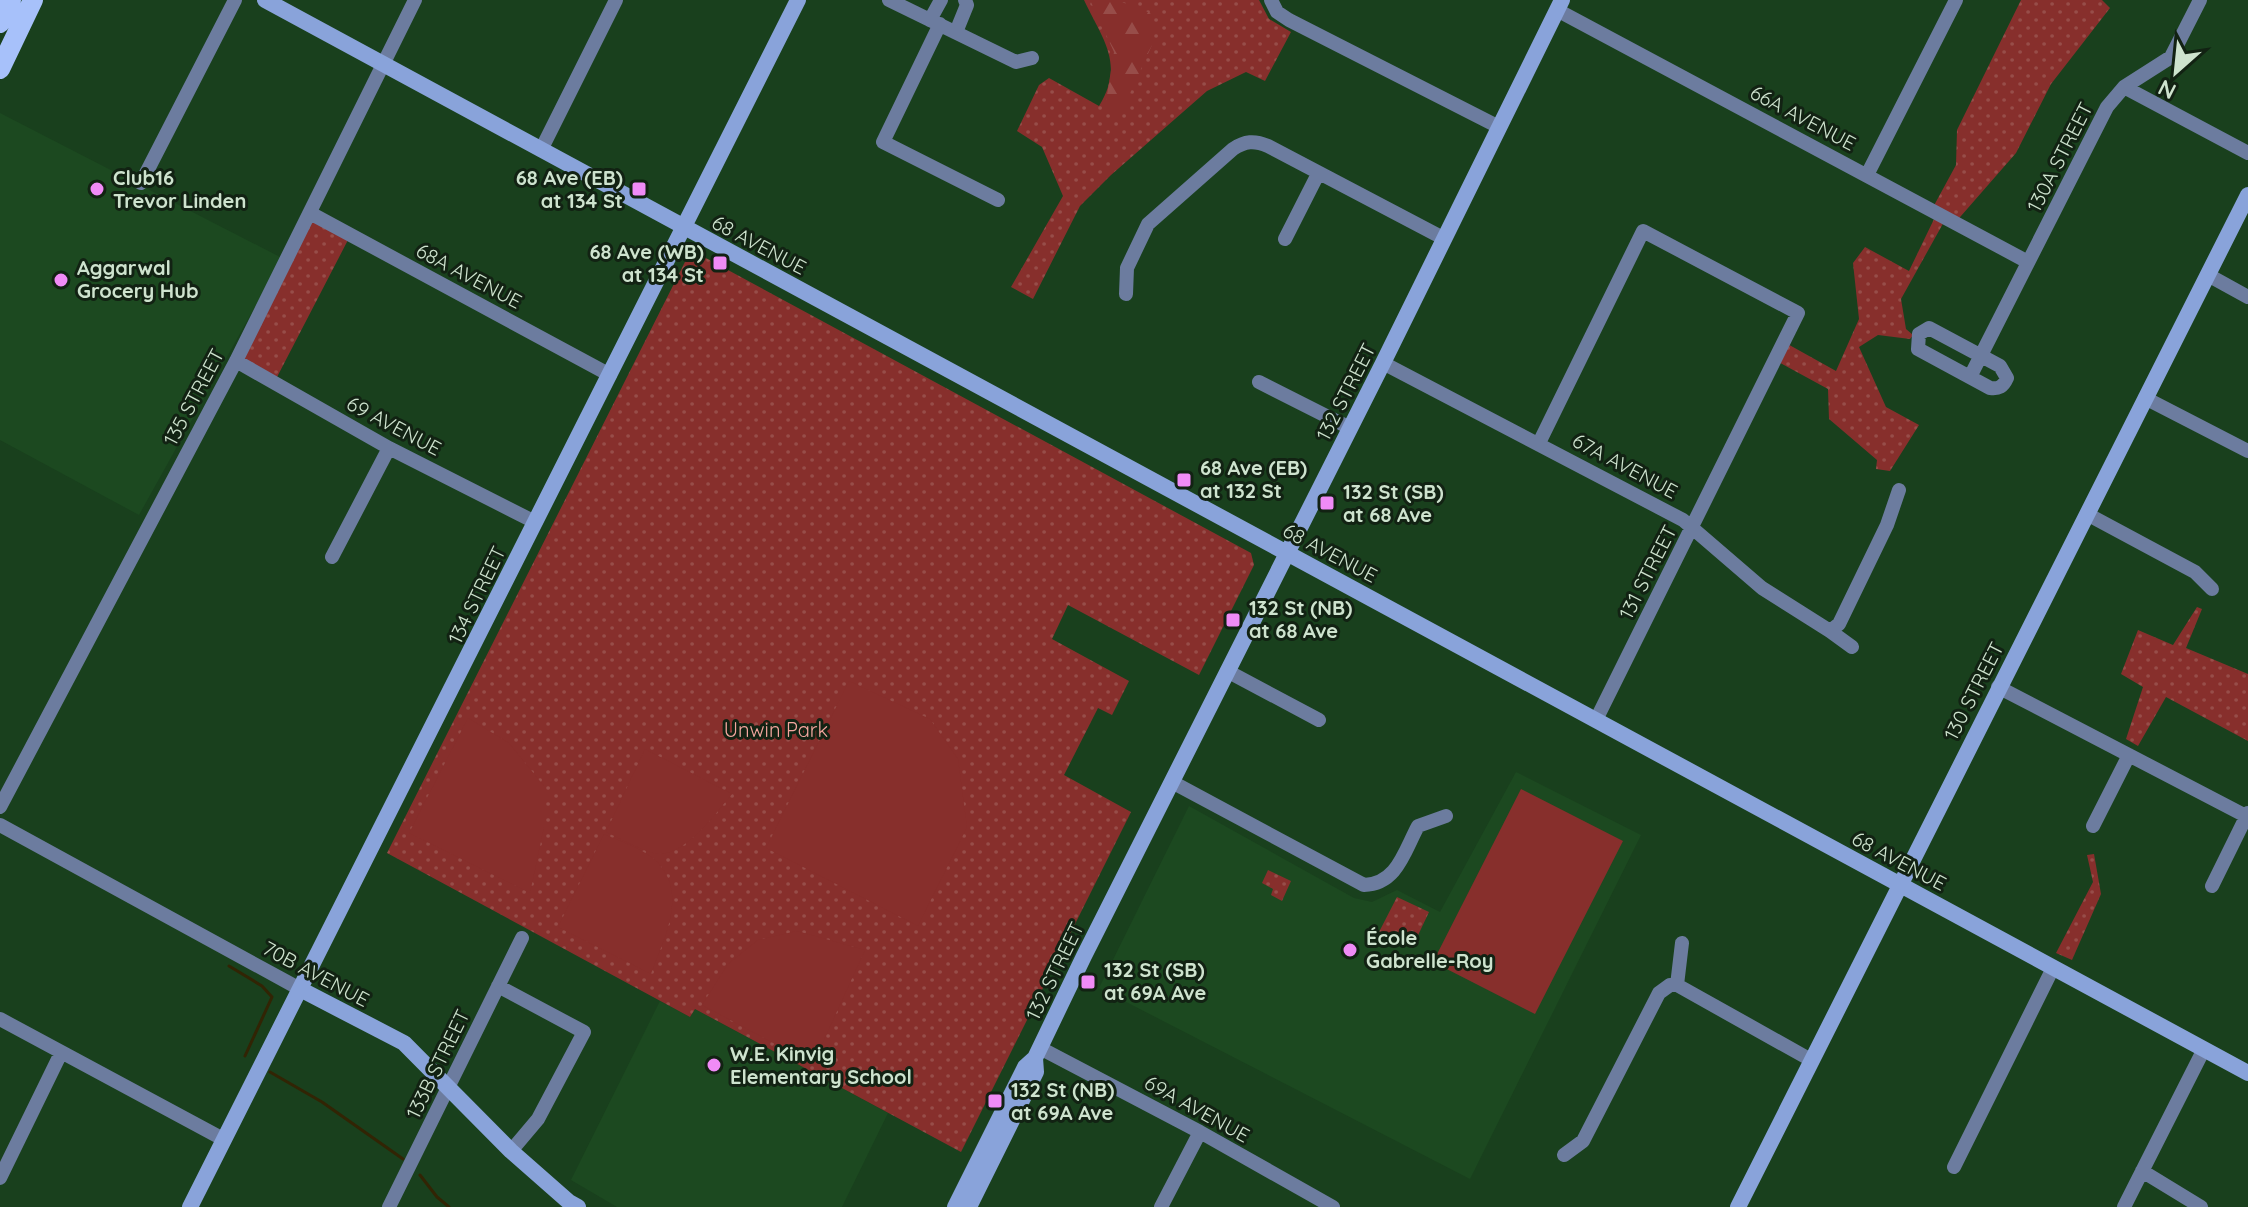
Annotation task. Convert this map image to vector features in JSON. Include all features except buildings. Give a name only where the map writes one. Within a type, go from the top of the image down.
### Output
[{"type":"main road","points":[[0,23],[11,0]]},
{"type":"main road","points":[[0,69],[33,0]]},
{"type":"street","points":[[141,183],[235,0]]},
{"type":"street","name":"68 AVENUE","points":[[265,0],[2248,1073]]},
{"type":"street","name":"135 STREET","points":[[0,807],[236,361],[415,0]]},
{"type":"street","points":[[541,150],[616,0]]},
{"type":"street","name":"134 STREET","points":[[190,1207],[798,0]]},
{"type":"street","points":[[889,0],[1016,62],[1032,58]]},
{"type":"street","points":[[941,0],[935,22],[883,142],[998,200]]},
{"type":"street","points":[[956,32],[967,5],[965,0]]},
{"type":"street","points":[[1271,0],[1277,12],[1289,20],[1499,127]]},
{"type":"street","points":[[1867,175],[1956,0]]},
{"type":"street","name":"130A STREET","points":[[1970,377],[2107,107],[2124,87],[2171,57],[2200,0]]},
{"type":"street","name":"132 STREET","points":[[955,1207],[1025,1067],[1038,1053],[1559,5]]},
{"type":"street","name":"66A AVENUE","points":[[1559,5],[2028,262]]},
{"type":"street","points":[[2124,87],[2248,153]]},
{"type":"street","points":[[1126,294],[1127,268],[1148,224],[1233,149],[1252,141],[1443,238]]},
{"type":"street","points":[[1285,239],[1318,174]]},
{"type":"street","name":"130 STREET","points":[[1738,1207],[2248,195]]},
{"type":"street","name":"68A AVENUE","points":[[310,213],[610,375]]},
{"type":"street","name":"131 STREET","points":[[1539,443],[1643,231],[1798,313],[1596,720]]},
{"type":"street","points":[[2208,275],[2248,297]]},
{"type":"street","points":[[1929,328],[2000,366],[2007,378],[1998,389],[1970,377],[1918,349],[1919,334],[1929,328]]},
{"type":"street","name":"69 AVENUE","points":[[236,361],[389,448],[535,522]]},
{"type":"street","name":"67A AVENUE","points":[[1383,363],[1693,527],[1762,588],[1834,627],[1852,647]]},
{"type":"street","points":[[1259,382],[1350,428]]},
{"type":"street","points":[[2145,398],[2248,451]]},
{"type":"street","points":[[332,557],[389,448]]},
{"type":"street","points":[[1834,627],[1887,525],[1899,490]]},
{"type":"street","points":[[2087,514],[2195,572],[2212,589]]},
{"type":"street","points":[[1227,671],[1319,720]]},
{"type":"street","points":[[1998,687],[2247,814],[2212,886]]},
{"type":"street","points":[[2093,826],[2129,755]]},
{"type":"street","points":[[1172,782],[1364,885],[1380,885],[1392,875],[1418,826],[1446,816]]},
{"type":"street","name":"70B AVENUE","points":[[0,825],[398,1040],[450,1087],[511,1151],[578,1207]]},
{"type":"street","name":"133B STREET","points":[[389,1207],[522,938]]},
{"type":"street","points":[[1677,985],[1682,943]]},
{"type":"street","points":[[1954,1167],[2053,968]]},
{"type":"street","points":[[1564,1155],[1583,1141],[1659,993],[1670,985],[1677,985],[1811,1060]]},
{"type":"street","points":[[498,986],[584,1032],[538,1119],[511,1151]]},
{"type":"street","points":[[0,1019],[223,1139]]},
{"type":"street","points":[[2124,1207],[2204,1049]]},
{"type":"street","points":[[0,1178],[61,1053]]},
{"type":"street","name":"132 STREET","points":[[969,1207],[1036,1072],[1038,1053]]},
{"type":"street","name":"69A AVENUE","points":[[1038,1053],[1200,1132],[1333,1207]]},
{"type":"street","points":[[1161,1207],[1200,1132]]},
{"type":"street","points":[[2142,1171],[2201,1207]]},
{"type":"shaded area","points":[[0,113],[282,258],[139,515],[0,440]]},
{"type":"shaded area","name":"École Gabrelle-Roy","points":[[1516,772],[1641,835],[1470,1179],[1099,988],[1189,806],[1354,898],[1372,902],[1397,890],[1440,912]]},
{"type":"shaded area","name":"W.E. Kinvig Elementary School","points":[[660,1001],[690,1017],[695,1009],[888,1113],[842,1207],[617,1207],[571,1180]]},
{"type":"green space","points":[[1084,0],[1259,0],[1269,19],[1291,32],[1265,81],[1246,72],[1207,91],[1080,206],[1033,299],[1011,287],[1063,196],[1042,147],[1017,131],[1039,85],[1049,78],[1099,106],[1107,91],[1111,65],[1108,52]]},
{"type":"green space","points":[[1090,0],[1122,2],[1151,14],[1152,45],[1120,115],[1105,107],[1114,52]]},
{"type":"green space","points":[[2021,0],[2102,0],[2110,8],[2051,84],[2016,153],[1954,224],[1945,220],[1901,299],[1906,329],[1913,335],[1910,339],[1878,335],[1859,347],[1886,407],[1919,425],[1890,471],[1876,469],[1877,460],[1829,419],[1828,389],[1775,360],[1784,342],[1836,371],[1859,319],[1853,263],[1865,247],[1909,271],[1936,215],[1931,211],[1956,165],[1957,130]]},
{"type":"green space","points":[[312,219],[349,238],[276,379],[241,360]]},
{"type":"green space","name":"Unwin Park","points":[[691,250],[1251,553],[1254,565],[1199,675],[1068,605],[1052,639],[1129,681],[1112,715],[1098,708],[1064,775],[1131,812],[961,1152],[695,1009],[690,1017],[387,853]]},
{"type":"green space","points":[[2197,607],[2202,609],[2186,648],[2248,674],[2248,741],[2166,697],[2138,746],[2126,739],[2143,687],[2121,674],[2138,630],[2173,645]]},
{"type":"green space","points":[[849,681],[930,719],[958,759],[967,827],[918,926],[766,848]]},
{"type":"green space","points":[[468,718],[509,743],[544,786],[544,827],[530,893],[409,833]]},
{"type":"green space","points":[[645,749],[732,794],[687,843],[664,854],[647,851],[606,832]]},
{"type":"green space","points":[[1521,789],[1623,841],[1535,1014],[1433,962]]},
{"type":"green space","points":[[604,834],[654,859],[671,885],[671,915],[651,974],[558,927]]},
{"type":"green space","points":[[2094,854],[2101,894],[2072,960],[2056,953],[2093,882],[2087,855]]},
{"type":"green space","points":[[1268,870],[1291,881],[1282,901],[1271,895],[1273,889],[1262,883]]},
{"type":"green space","points":[[1397,897],[1429,912],[1412,948],[1379,932]]},
{"type":"green space","points":[[797,931],[865,950],[813,1064],[702,1005],[728,964],[758,940]]},
{"type":"waterway","points":[[229,966],[262,986],[272,997],[245,1056]]},
{"type":"waterway","points":[[270,1072],[322,1102],[403,1159]]},
{"type":"waterway","points":[[420,1175],[449,1207]]},
{"type":"place","name":"Club16 Trevor Linden","points":[[97,189]]},
{"type":"place","name":"68 Ave (EB) at 134 St","points":[[639,189]]},
{"type":"place","name":"68 Ave (WB) at 134 St","points":[[720,263]]},
{"type":"place","name":"Aggarwal Grocery Hub","points":[[61,280]]},
{"type":"place","name":"68 Ave (EB) at 132 St","points":[[1184,480]]},
{"type":"place","name":"132 St (SB) at 68 Ave","points":[[1327,503]]},
{"type":"place","name":"132 St (NB) at 68 Ave","points":[[1233,620]]},
{"type":"place","name":"École Gabrelle-Roy","points":[[1350,950]]},
{"type":"place","name":"132 St (SB) at 69A Ave","points":[[1088,982]]},
{"type":"place","name":"W.E. Kinvig Elementary School","points":[[714,1065]]},
{"type":"place","name":"132 St (NB) at 69A Ave","points":[[995,1101]]}]
